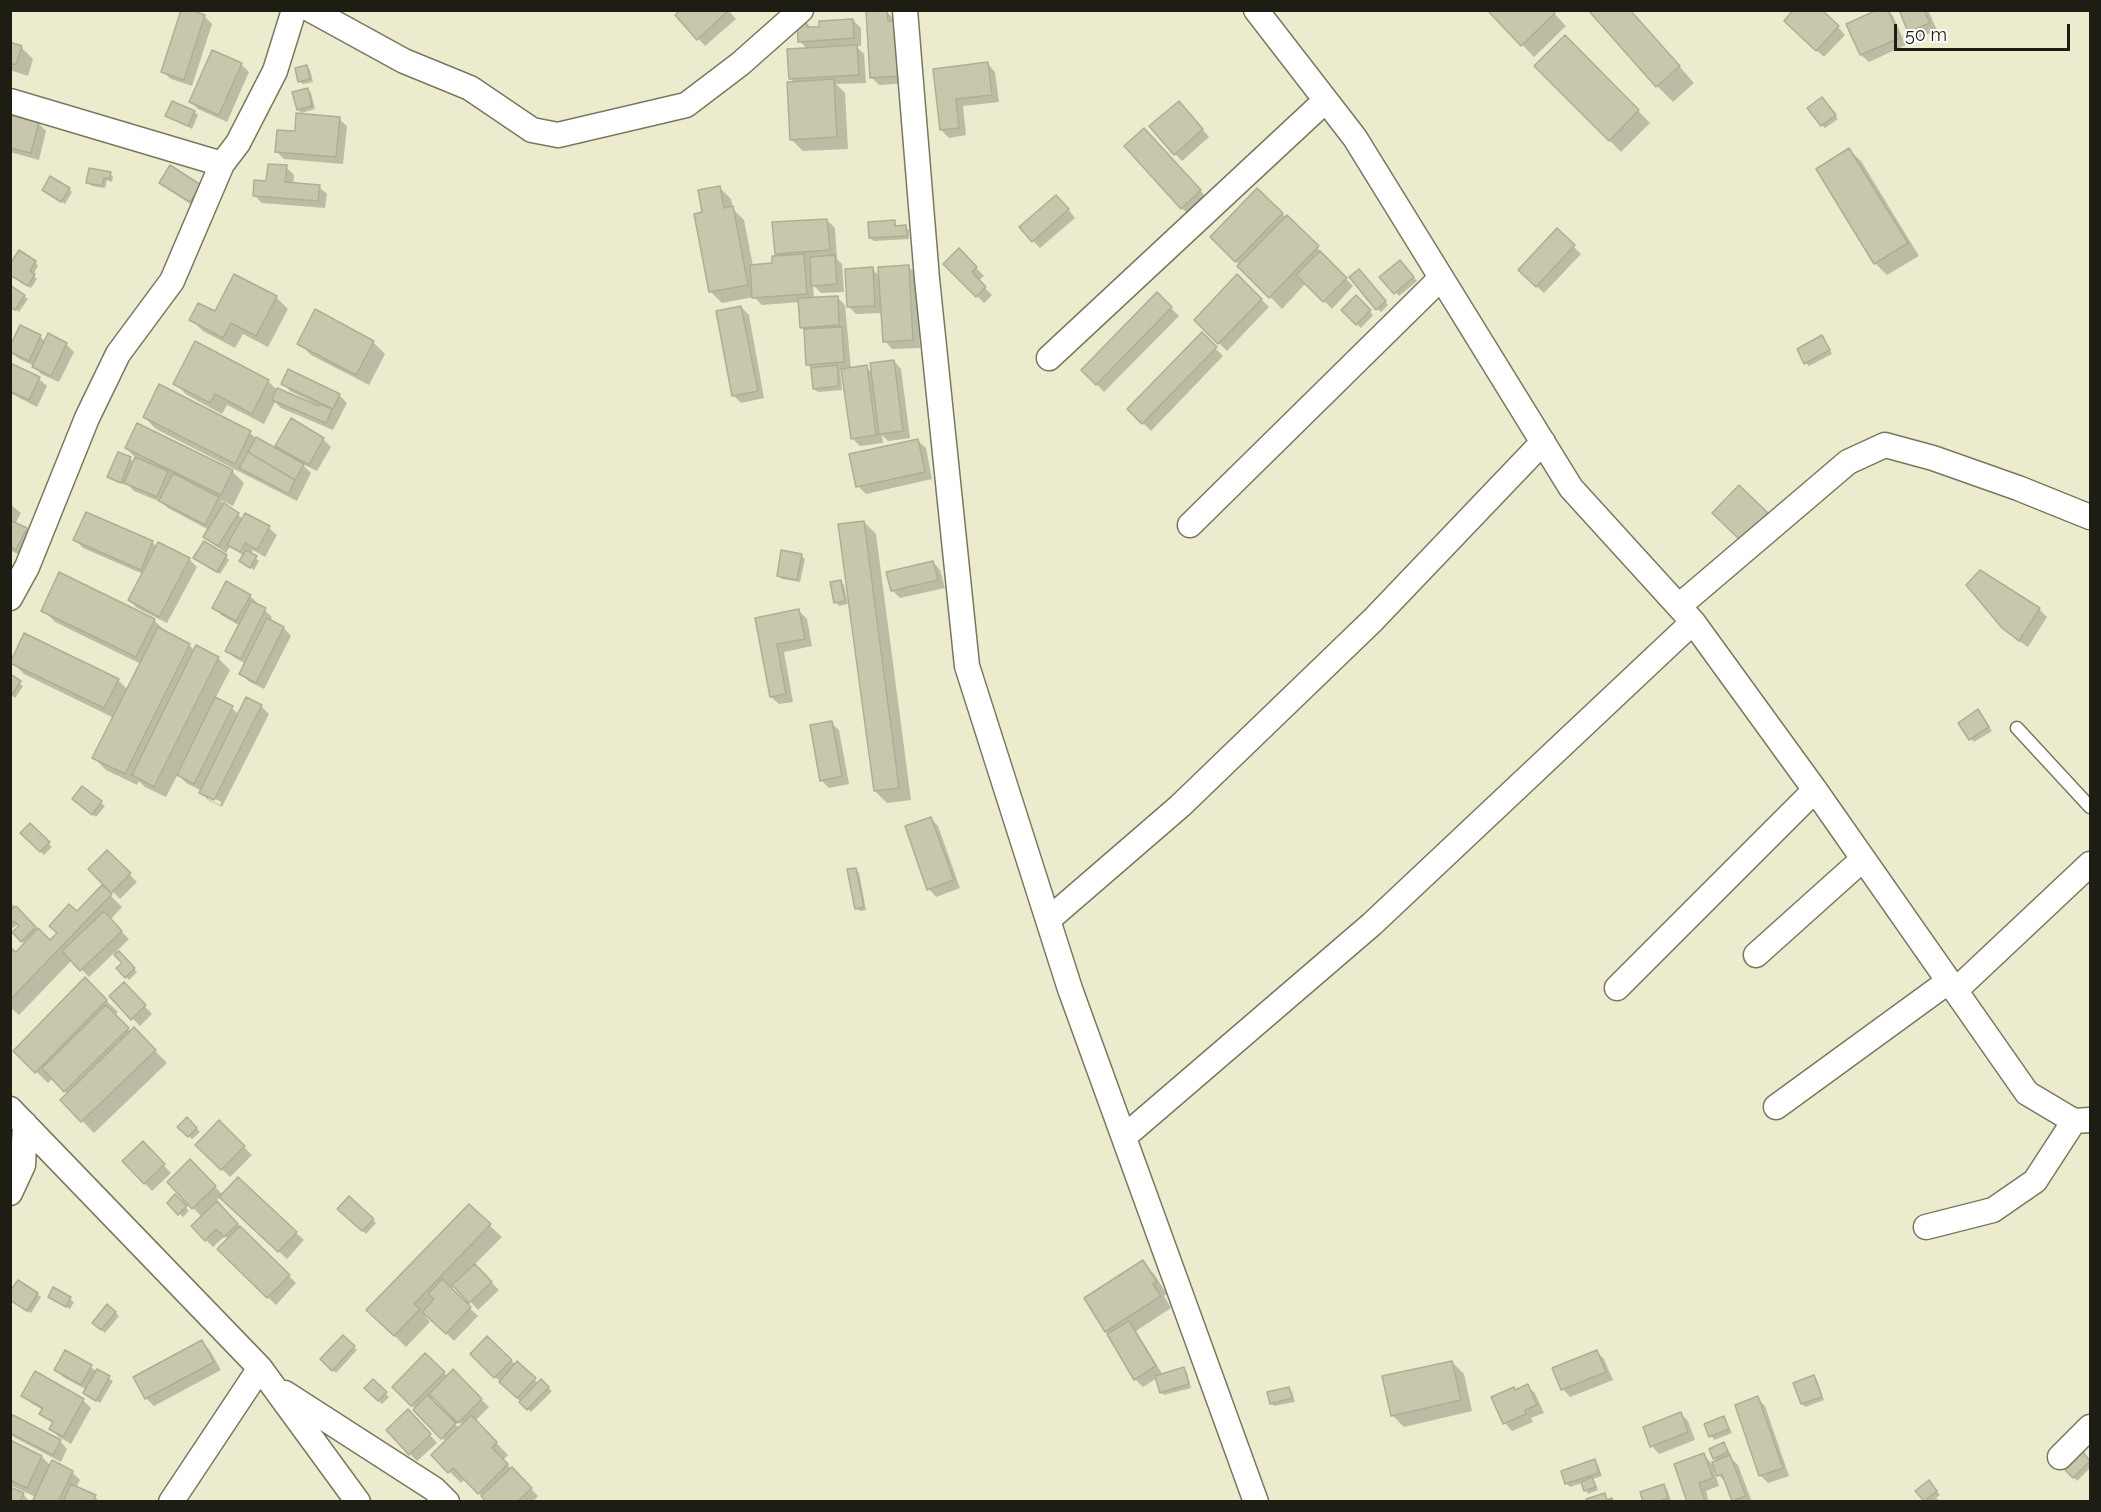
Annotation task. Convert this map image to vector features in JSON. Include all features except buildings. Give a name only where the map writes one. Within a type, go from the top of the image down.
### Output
[{"type":"street","points":[[10,598],[27,567],[87,418],[118,354],[172,281],[222,164],[238,143],[275,71],[294,10]]},
{"type":"street","points":[[311,10],[404,61],[470,88],[532,130],[558,135],[686,105],[741,64],[801,10]]},
{"type":"street","points":[[905,10],[927,279],[967,666],[1070,989],[1256,1502]]},
{"type":"street","points":[[1256,10],[1355,138],[1571,488],[1686,614],[1815,790],[2027,1093],[2082,1121],[2035,1181],[1993,1210],[1926,1227]]},
{"type":"street","points":[[10,101],[222,164]]},
{"type":"street","points":[[1049,358],[1325,101]]},
{"type":"street","points":[[1190,525],[1441,278]]},
{"type":"street","points":[[1048,920],[1180,807],[1373,620],[1543,442]]},
{"type":"street","points":[[1124,1137],[1372,924],[1686,614],[1848,462],[1885,445],[1933,458],[2091,517]]},
{"type":"street","points":[[1617,988],[1815,790]]},
{"type":"street","points":[[1756,955],[1863,859]]},
{"type":"street","points":[[1776,1107],[1952,985],[2091,864]]},
{"type":"street","points":[[10,1193],[23,1165],[18,1117]]},
{"type":"street","points":[[18,1117],[266,1376],[358,1502]]},
{"type":"street","points":[[171,1502],[266,1376]]},
{"type":"street","points":[[266,1376],[434,1489],[447,1502]]},
{"type":"street","points":[[2060,1457],[2091,1427]]},
{"type":"lane","points":[[2017,728],[2091,807]]}]
